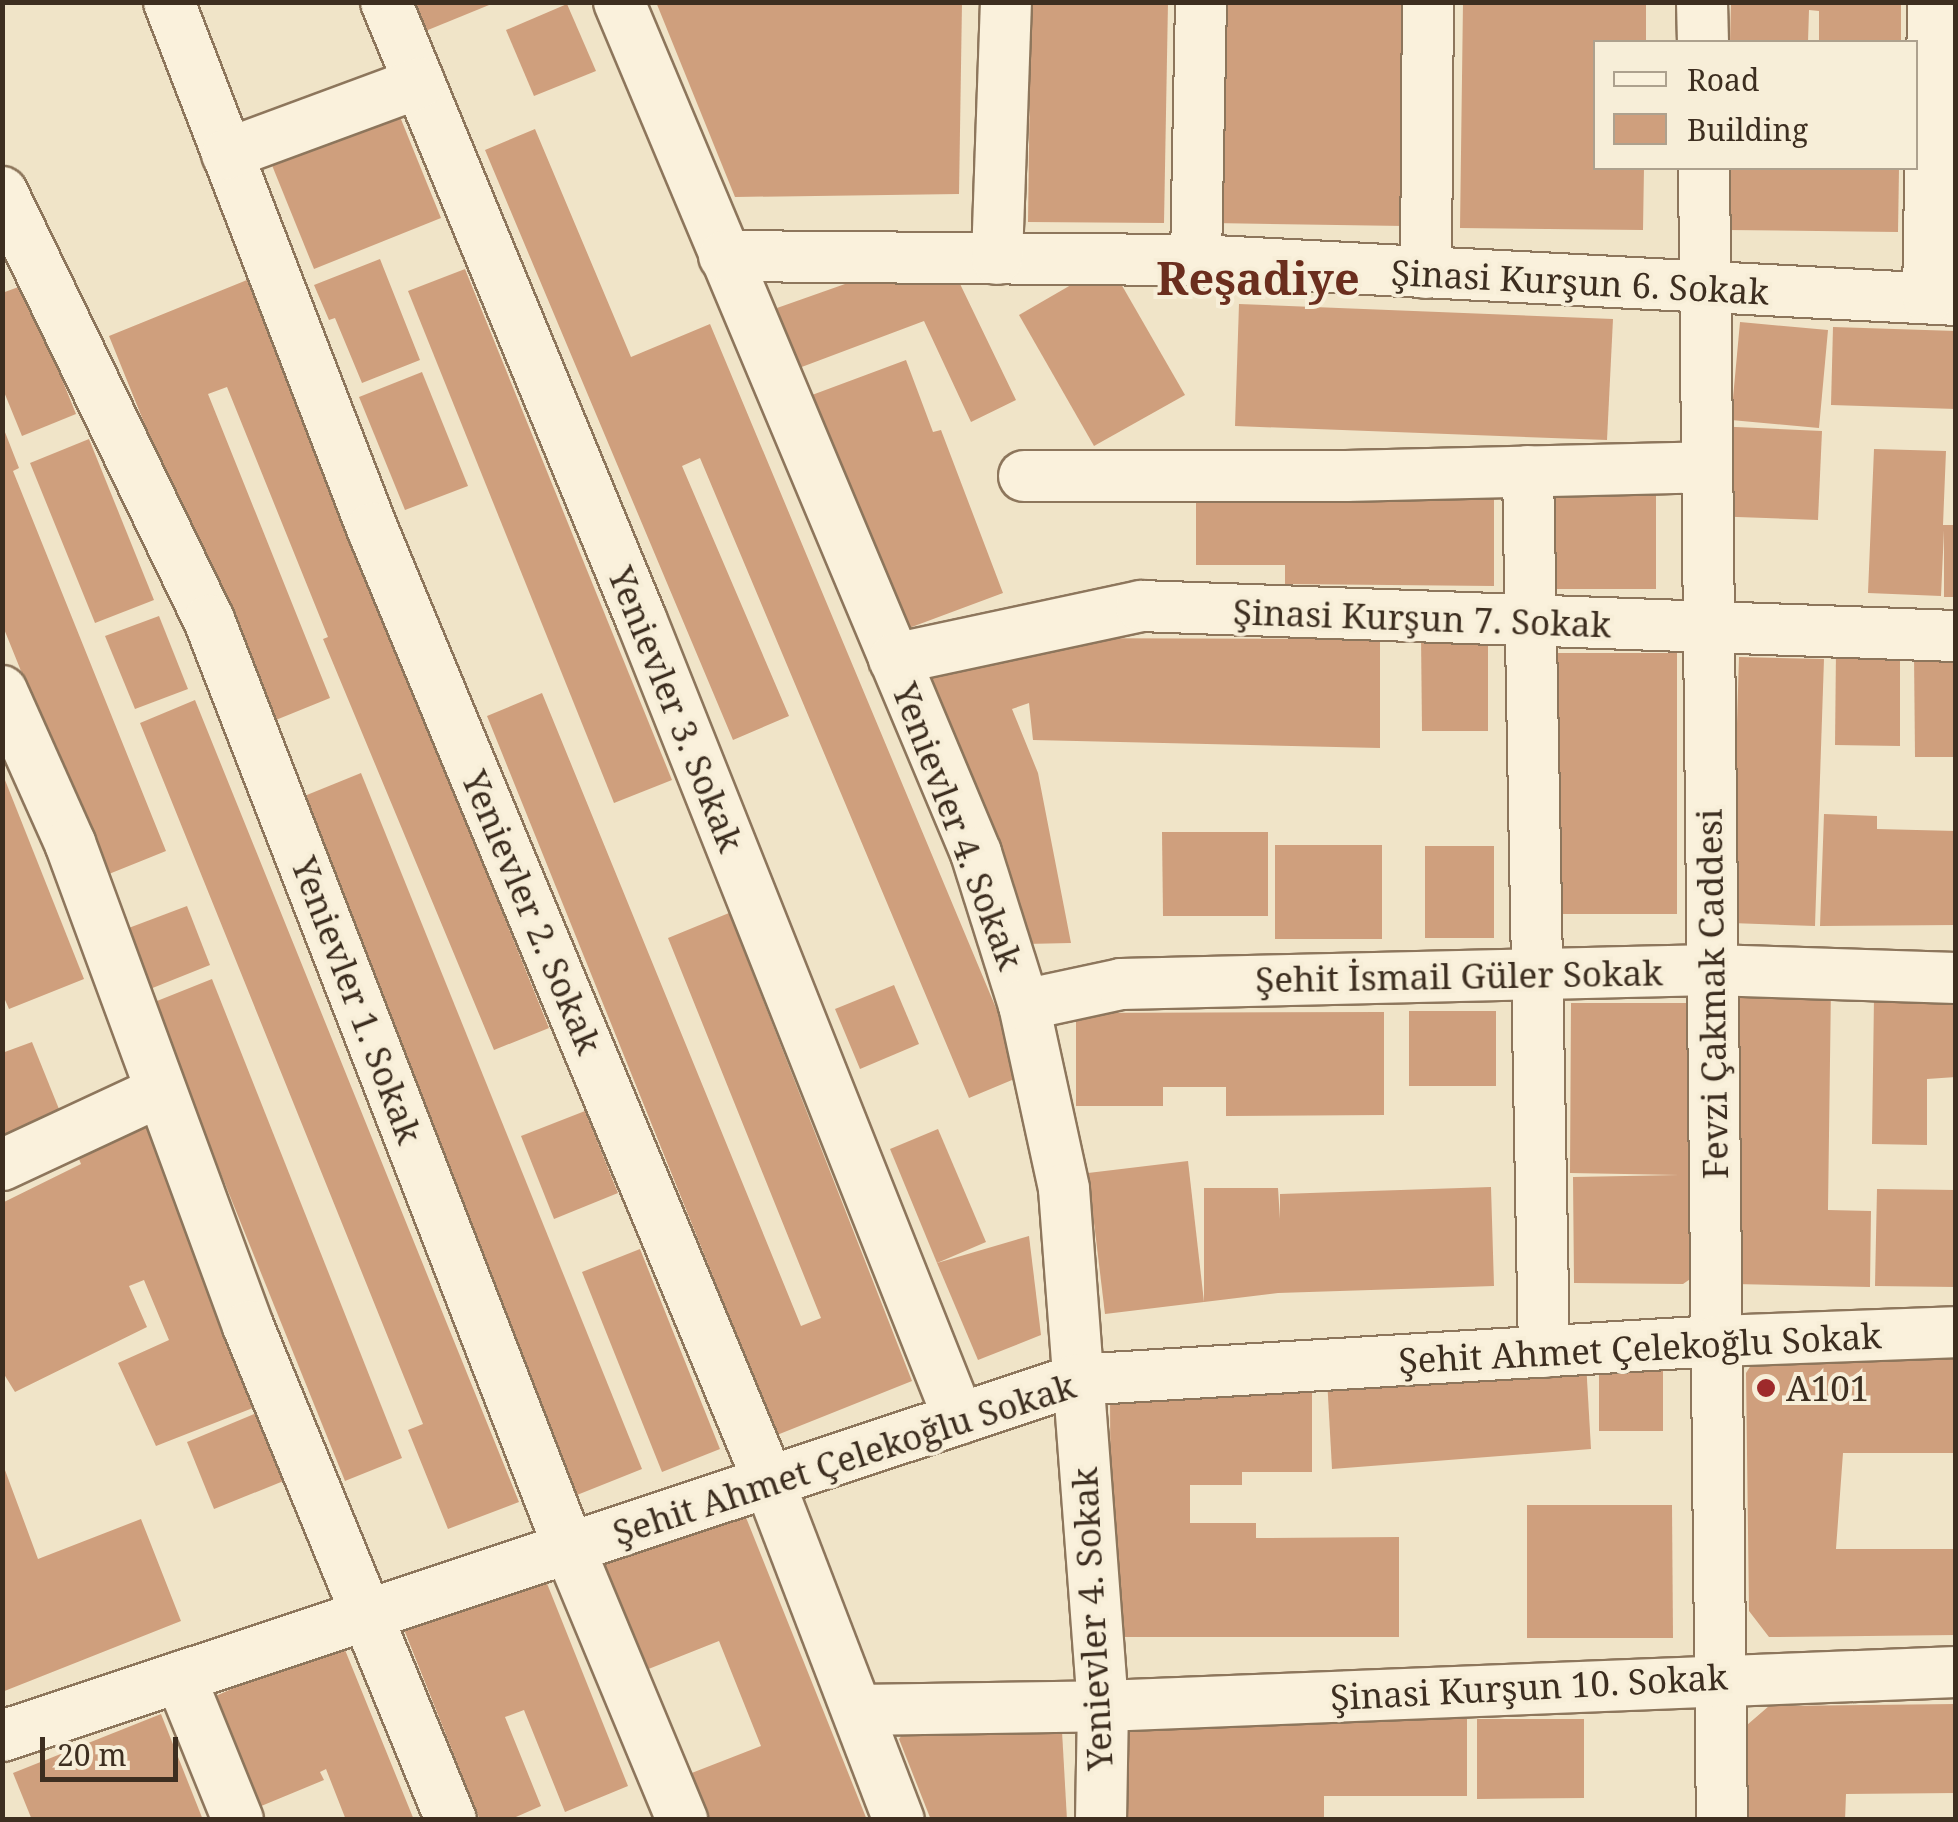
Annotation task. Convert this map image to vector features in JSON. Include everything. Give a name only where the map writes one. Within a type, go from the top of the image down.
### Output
[{"type":"street","name":"Yenievler 2. Sokak","points":[[169,2],[372,528],[769,1482],[900,1820]]},
{"type":"street","name":"Yenievler 3. Sokak","points":[[386,2],[641,620],[959,1420]]},
{"type":"street","name":"Yenievler 4. Sokak","points":[[619,2],[976,853],[1024,1005],[1064,1189],[1104,1706],[1101,1820]]},
{"type":"street","points":[[997,259],[1006,2]]},
{"type":"street","points":[[1196,260],[1201,2]]},
{"type":"street","points":[[1426,273],[1428,2]]},
{"type":"street","points":[[1702,2],[1703,40]]},
{"type":"street","points":[[1933,2],[1942,299]]},
{"type":"street","points":[[227,154],[419,82]]},
{"type":"street","name":"Fevzi Çakmak Caddesi","points":[[1704,170],[1722,1820]]},
{"type":"street","name":"Yenievler 1. Sokak","points":[[2,192],[209,620],[569,1548],[682,1820]]},
{"type":"street","name":"Şinasi Kurşun 6. Sokak","points":[[724,256],[1196,260],[1704,290],[1942,299]]},
{"type":"street","points":[[1024,476],[1706,467]]},
{"type":"street","points":[[1528,471],[1544,1352]]},
{"type":"street","name":"Şinasi Kurşun 7. Sokak","points":[[894,660],[1141,606],[1708,630],[1956,636]]},
{"type":"street","points":[[2,691],[70,843],[248,1326],[452,1820]]},
{"type":"street","name":"Şehit İsmail Güler Sokak","points":[[1024,1005],[1122,984],[1712,970],[1956,978]]},
{"type":"street","points":[[2,1165],[161,1091]]},
{"type":"street","name":"Şehit Ahmet Çelekoğlu Sokak","points":[[2,1736],[1076,1380],[1716,1341],[1956,1332]]},
{"type":"street","name":"Şinasi Kurşun 10. Sokak","points":[[858,1710],[1104,1706],[1720,1678],[1956,1672]]},
{"type":"street","points":[[180,1677],[238,1820]]},
{"type":"building","points":[[410,2],[494,2],[494,3],[423,32]]},
{"type":"building","points":[[656,2],[962,2],[959,194],[735,197]]},
{"type":"building","points":[[1031,2],[1168,2],[1164,223],[1028,222]]},
{"type":"building","points":[[1216,2],[1407,2],[1404,226],[1213,223]]},
{"type":"building","points":[[1463,2],[1646,2],[1646,40],[1593,40],[1593,170],[1644,170],[1643,230],[1460,228]]},
{"type":"building","points":[[1731,2],[1901,2],[1901,40],[1819,40],[1819,11],[1809,10],[1808,40],[1730,40]]},
{"type":"building","points":[[567,4],[596,71],[534,96],[506,30]]},
{"type":"building","points":[[392,97],[441,218],[314,269],[265,148]]},
{"type":"building","points":[[535,129],[631,357],[710,324],[1024,1075],[969,1098],[700,458],[682,466],[789,716],[733,740],[485,150]]},
{"type":"building","points":[[1729,170],[1899,170],[1898,232],[1728,230]]},
{"type":"building","points":[[380,259],[420,360],[362,383],[335,318],[329,320],[314,285]]},
{"type":"building","points":[[948,259],[1016,400],[971,422],[924,321],[799,368],[777,308],[896,266]]},
{"type":"building","points":[[1109,263],[1185,395],[1094,446],[1019,315]]},
{"type":"building","points":[[465,269],[672,780],[614,803],[408,291]]},
{"type":"building","points":[[247,280],[549,1028],[494,1050],[323,639],[328,637],[227,387],[208,394],[330,698],[266,724],[109,336]]},
{"type":"building","points":[[24,285],[76,414],[22,436],[2,387],[2,293]]},
{"type":"building","points":[[1239,304],[1613,319],[1607,440],[1235,426]]},
{"type":"building","points":[[1740,322],[1828,330],[1819,428],[1731,420]]},
{"type":"building","points":[[1833,327],[1956,331],[1956,409],[1831,405]]},
{"type":"building","points":[[906,360],[933,432],[941,430],[1003,593],[901,631],[812,395]]},
{"type":"building","points":[[422,372],[468,486],[405,510],[359,397]]},
{"type":"building","points":[[1713,426],[1822,431],[1818,520],[1709,516]]},
{"type":"building","points":[[3,427],[19,468],[13,471],[166,851],[104,876],[2,624]]},
{"type":"building","points":[[89,439],[154,600],[95,623],[30,463]]},
{"type":"building","points":[[1874,449],[1946,451],[1943,525],[1956,525],[1956,597],[1944,597],[1944,530],[1941,596],[1868,593]]},
{"type":"building","points":[[1553,475],[1656,475],[1656,589],[1553,589]]},
{"type":"building","points":[[1494,490],[1494,586],[1285,584],[1285,565],[1196,565],[1196,491]]},
{"type":"building","points":[[159,616],[188,689],[135,709],[105,636]]},
{"type":"building","points":[[1421,636],[1488,636],[1488,731],[1422,731]]},
{"type":"building","points":[[1023,638],[1380,639],[1380,748],[1033,740],[1029,703],[1012,709],[1038,773],[1071,943],[1025,944],[924,676]]},
{"type":"building","points":[[1836,649],[1900,650],[1900,746],[1835,745]]},
{"type":"building","points":[[1557,653],[1677,653],[1677,914],[1558,914]]},
{"type":"building","points":[[1956,654],[1956,757],[1915,757],[1914,655]]},
{"type":"building","points":[[1739,657],[1824,659],[1815,926],[1731,923]]},
{"type":"building","points":[[542,693],[801,1326],[821,1318],[668,938],[729,913],[912,1381],[777,1435],[487,716]]},
{"type":"building","points":[[195,700],[519,1502],[448,1529],[408,1430],[423,1424],[140,723]]},
{"type":"building","points":[[361,773],[642,1469],[577,1495],[297,799]]},
{"type":"building","points":[[3,775],[84,979],[9,1009],[2,993]]},
{"type":"building","points":[[1824,814],[1877,816],[1877,829],[1956,831],[1956,925],[1820,926]]},
{"type":"building","points":[[1162,832],[1268,832],[1268,916],[1163,916]]},
{"type":"building","points":[[1275,845],[1382,845],[1382,939],[1275,939]]},
{"type":"building","points":[[1425,846],[1494,846],[1494,938],[1425,938]]},
{"type":"building","points":[[187,906],[210,965],[150,989],[126,929]]},
{"type":"building","points":[[212,979],[402,1458],[345,1481],[152,1003]]},
{"type":"building","points":[[894,985],[919,1044],[860,1069],[835,1009]]},
{"type":"building","points":[[1740,985],[1831,986],[1828,1210],[1871,1211],[1870,1287],[1735,1284]]},
{"type":"building","points":[[1874,997],[1956,998],[1956,1077],[1927,1079],[1927,1145],[1872,1144]]},
{"type":"building","points":[[1571,1003],[1698,1003],[1699,1273],[1683,1284],[1574,1283],[1573,1177],[1679,1175],[1570,1173]]},
{"type":"building","points":[[1409,1011],[1496,1011],[1496,1086],[1409,1086]]},
{"type":"building","points":[[1384,1012],[1384,1115],[1226,1116],[1226,1087],[1163,1087],[1163,1106],[1076,1106],[1076,1013]]},
{"type":"building","points":[[32,1042],[63,1119],[2,1143],[2,1053]]},
{"type":"building","points":[[585,1111],[618,1193],[554,1219],[521,1136]]},
{"type":"building","points":[[140,1112],[258,1406],[156,1446],[118,1363],[169,1340],[144,1280],[129,1286],[147,1327],[15,1392],[2,1371],[2,1203],[81,1164],[71,1139]]},
{"type":"building","points":[[938,1129],[986,1242],[937,1263],[890,1149]]},
{"type":"building","points":[[1188,1161],[1204,1302],[1105,1314],[1088,1173]]},
{"type":"building","points":[[1491,1187],[1494,1286],[1278,1293],[1204,1302],[1204,1188],[1278,1188],[1280,1219],[1280,1194]]},
{"type":"building","points":[[1877,1189],[1956,1190],[1955,1287],[1875,1286]]},
{"type":"building","points":[[1029,1236],[1041,1335],[978,1360],[937,1263]]},
{"type":"building","points":[[640,1249],[720,1449],[662,1472],[582,1272]]},
{"type":"building","points":[[1599,1353],[1663,1353],[1663,1431],[1599,1431]]},
{"type":"building","points":[[1956,1355],[1956,1453],[1843,1453],[1836,1549],[1956,1549],[1956,1635],[1769,1637],[1749,1611],[1746,1373],[1755,1359]]},
{"type":"building","points":[[1586,1362],[1591,1449],[1332,1469],[1327,1378]]},
{"type":"building","points":[[1110,1389],[1312,1389],[1312,1472],[1242,1472],[1242,1485],[1190,1485],[1190,1523],[1256,1523],[1256,1538],[1399,1537],[1399,1637],[1111,1637]]},
{"type":"building","points":[[259,1412],[286,1480],[214,1509],[187,1442]]},
{"type":"building","points":[[2,1462],[38,1559],[141,1519],[181,1621],[2,1692]]},
{"type":"building","points":[[741,1505],[867,1820],[702,1820],[684,1776],[761,1746],[719,1641],[646,1670],[602,1560]]},
{"type":"building","points":[[1527,1505],[1672,1505],[1673,1638],[1527,1638]]},
{"type":"building","points":[[542,1571],[628,1786],[565,1812],[524,1710],[505,1717],[541,1806],[509,1820],[480,1820],[403,1627]]},
{"type":"building","points":[[341,1640],[414,1820],[346,1820],[326,1769],[320,1772],[324,1780],[254,1809],[209,1699]]},
{"type":"building","points":[[1956,1704],[1956,1793],[1846,1794],[1845,1820],[1748,1820],[1747,1725],[1769,1706]]},
{"type":"building","points":[[161,1714],[203,1820],[32,1820],[13,1773]]},
{"type":"building","points":[[914,1719],[1062,1731],[1067,1820],[931,1820],[899,1739]]},
{"type":"building","points":[[1116,1719],[1467,1719],[1467,1796],[1324,1796],[1324,1820],[1116,1820]]},
{"type":"building","points":[[1477,1719],[1584,1719],[1584,1798],[1477,1799]]},
{"type":"place","name":"A101","points":[[1766,1388]]},
{"type":"district","name":"Reşadiye","points":[[1258,278]]}]
